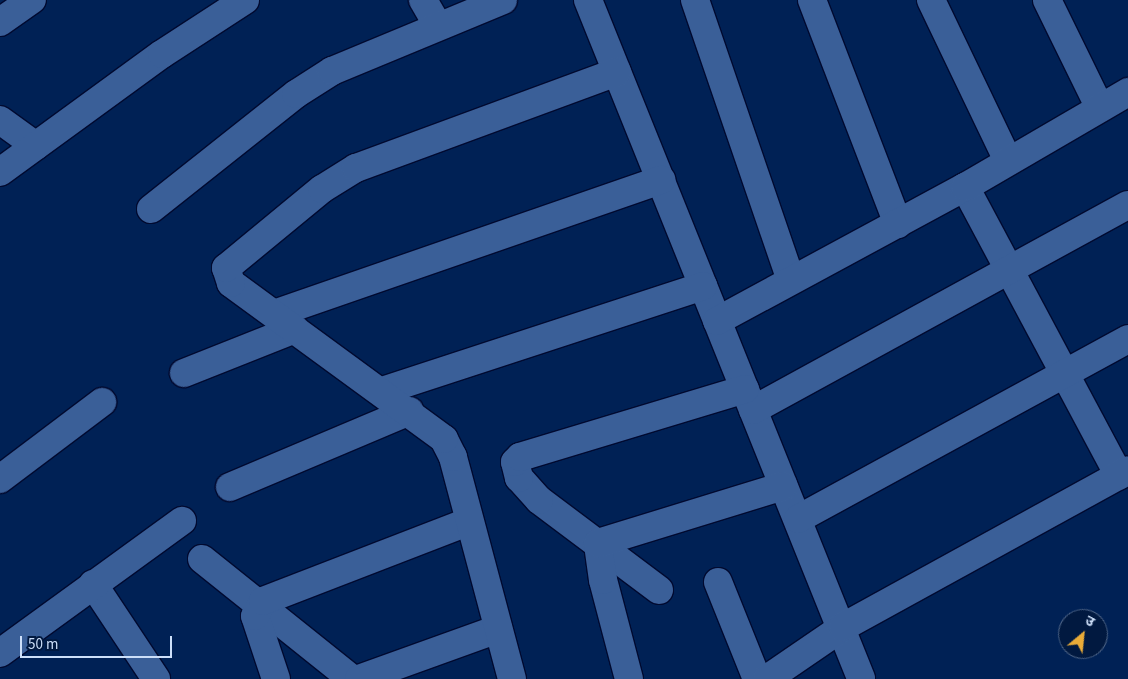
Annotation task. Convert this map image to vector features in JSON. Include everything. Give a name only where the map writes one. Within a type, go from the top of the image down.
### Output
[{"type":"street","points":[[0,22],[32,0]]},
{"type":"street","points":[[0,172],[162,54],[245,0]]},
{"type":"street","points":[[423,0],[438,26]]},
{"type":"street","points":[[151,209],[304,89],[332,71],[503,0]]},
{"type":"street","points":[[588,0],[784,486],[843,627],[861,678]]},
{"type":"street","points":[[695,0],[791,280]]},
{"type":"street","points":[[812,0],[898,224]]},
{"type":"street","points":[[931,0],[1008,161]]},
{"type":"street","points":[[1047,0],[1100,108]]},
{"type":"street","points":[[512,679],[468,522],[453,457],[444,439],[382,390],[231,283],[226,268],[322,189],[356,168],[397,151],[617,72]]},
{"type":"street","points":[[718,321],[965,187],[1128,92]]},
{"type":"street","points":[[0,120],[36,146]]},
{"type":"street","points":[[184,373],[284,321],[662,180]]},
{"type":"street","points":[[768,679],[843,627],[1124,473],[1065,372],[965,187]]},
{"type":"street","points":[[659,590],[526,486],[516,470],[515,462],[520,457],[749,399],[1011,269],[1128,205]]},
{"type":"street","points":[[382,390],[703,286]]},
{"type":"street","points":[[798,519],[1128,338]]},
{"type":"street","points":[[0,479],[102,402]]},
{"type":"street","points":[[230,487],[410,411]]},
{"type":"street","points":[[598,543],[784,486]]},
{"type":"street","points":[[0,653],[182,521]]},
{"type":"street","points":[[258,605],[468,522]]},
{"type":"street","points":[[598,543],[603,580],[628,679]]},
{"type":"street","points":[[202,559],[352,679]]},
{"type":"street","points":[[718,582],[757,679]]},
{"type":"street","points":[[93,584],[156,679]]},
{"type":"street","points":[[258,605],[255,616],[276,679]]},
{"type":"street","points":[[360,679],[498,629]]}]
